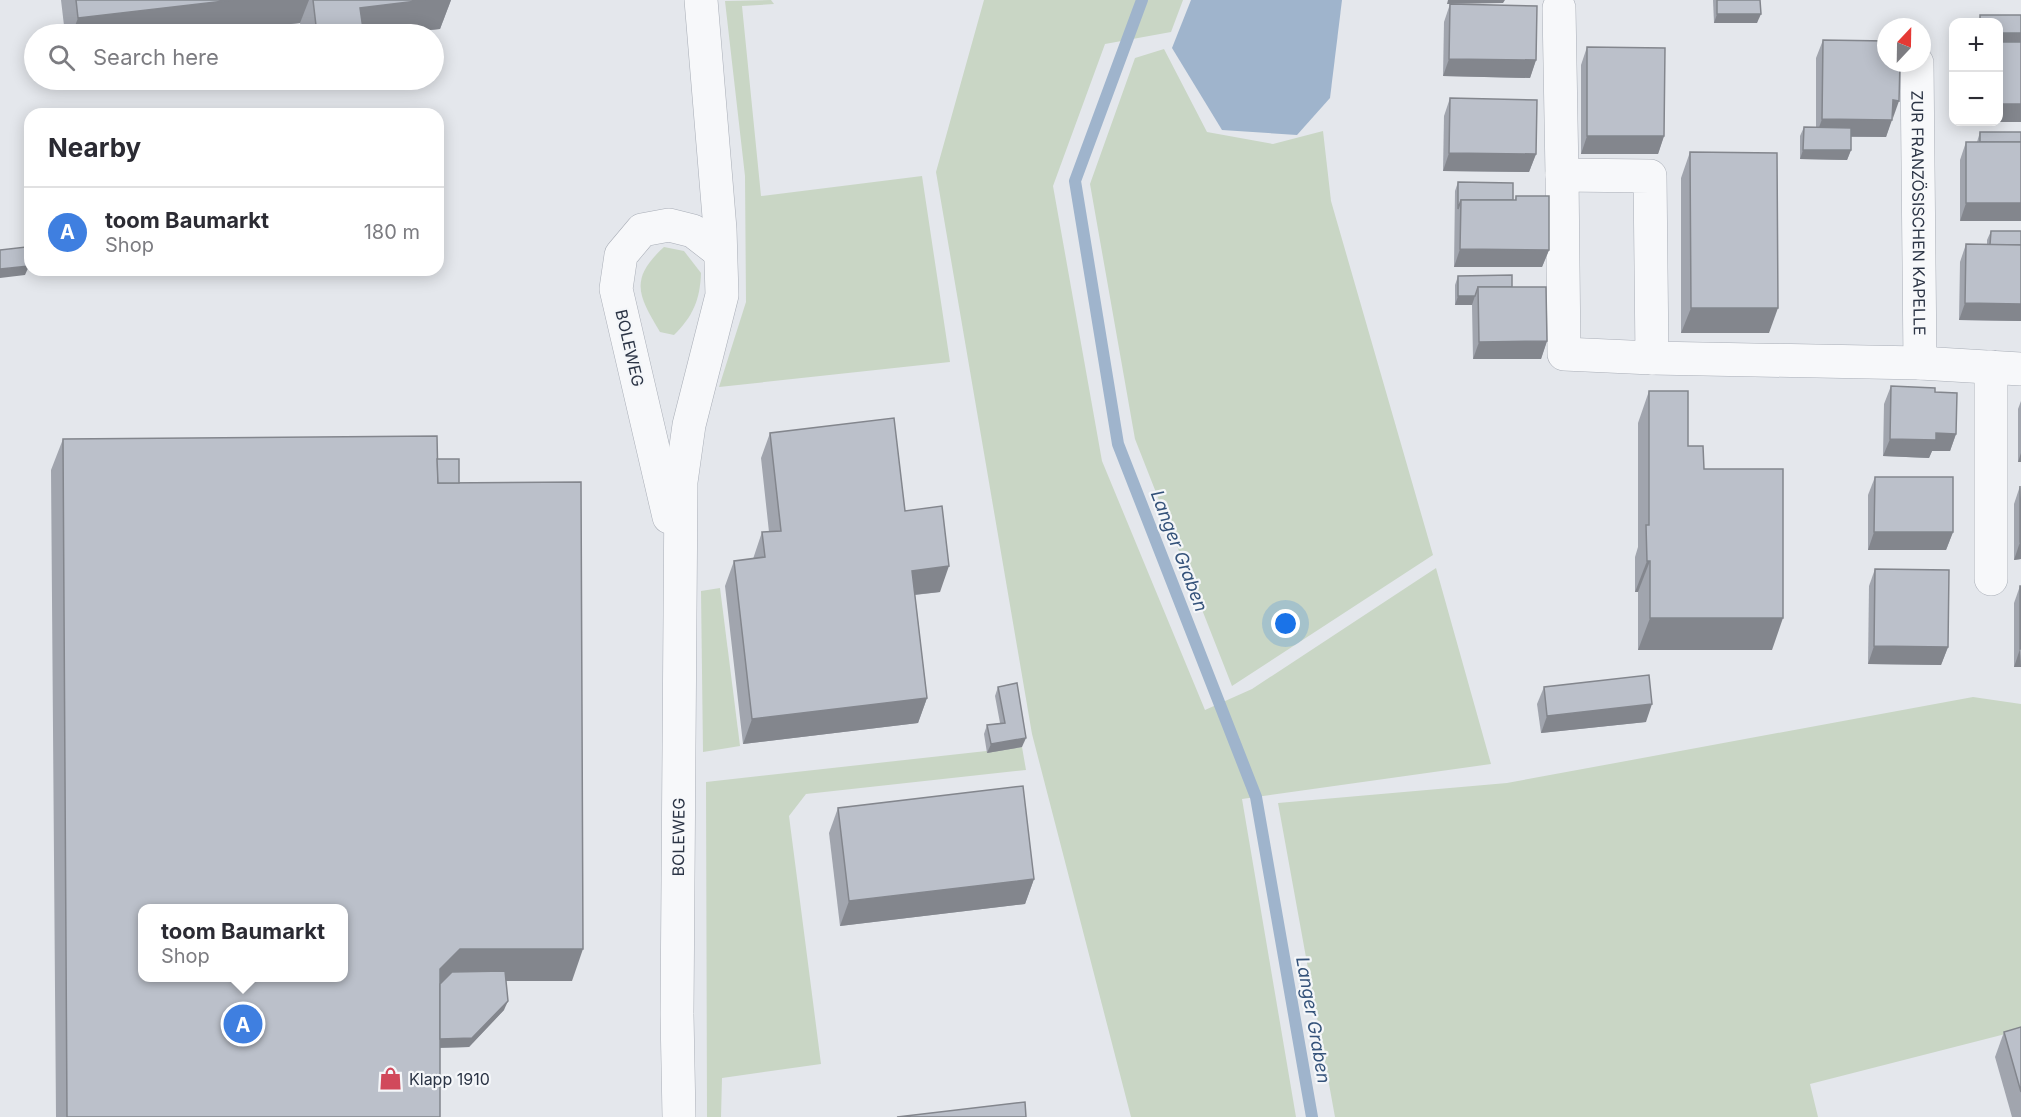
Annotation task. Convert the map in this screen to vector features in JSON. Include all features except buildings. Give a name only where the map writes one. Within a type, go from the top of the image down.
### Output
[{"type":"street","name":"BOLEWEG","points":[[679,1117],[677,990],[681,482],[689,425],[722,295],[701,0]]},
{"type":"street","points":[[1559,8],[1564,354],[1920,363],[2006,368],[1991,579]]},
{"type":"street","name":"ZUR FRANZÖSISCHEN KAPELLE","points":[[1917,72],[1920,363]]},
{"type":"street","points":[[1562,175],[1650,176],[1652,358]]},
{"type":"street","name":"BOLEWEG","points":[[680,557],[616,289],[621,255],[642,230],[669,225],[693,231],[720,252]]},
{"type":"green space","points":[[771,0],[774,4],[742,6],[761,196],[922,176],[950,362],[719,387],[746,302],[745,176],[725,1]]},
{"type":"green space","points":[[984,0],[1183,0],[1171,32],[1105,44],[1053,186],[1102,461],[1205,710],[1252,689],[1436,568],[1491,764],[1242,799],[1296,1117],[1131,1117],[1032,734],[936,172]]},
{"type":"green space","points":[[1164,49],[1207,132],[1273,144],[1323,131],[1331,201],[1433,555],[1232,686],[1135,439],[1090,184],[1135,58]]},
{"type":"green space","points":[[664,247],[684,251],[701,273],[694,307],[674,335],[660,332],[642,297],[642,278],[653,258]]},
{"type":"green space","points":[[720,588],[740,746],[703,752],[701,591]]},
{"type":"green space","points":[[1973,697],[2021,704],[2021,1030],[1810,1084],[1818,1117],[1335,1117],[1278,803],[1507,783]]},
{"type":"green space","points":[[1022,747],[1026,770],[806,794],[789,816],[821,1064],[722,1078],[721,1117],[707,1117],[706,782]]},
{"type":"water","points":[[1191,0],[1342,0],[1330,98],[1297,135],[1222,130],[1172,48]]},
{"type":"waterway","name":"Langer Graben","points":[[1142,0],[1075,181],[1118,444],[1256,797],[1312,1117]]},
{"type":"place","name":"toom Baumarkt","points":[[243,1024]]},
{"type":"place","name":"Klapp 1910","points":[[391,1079]]}]
